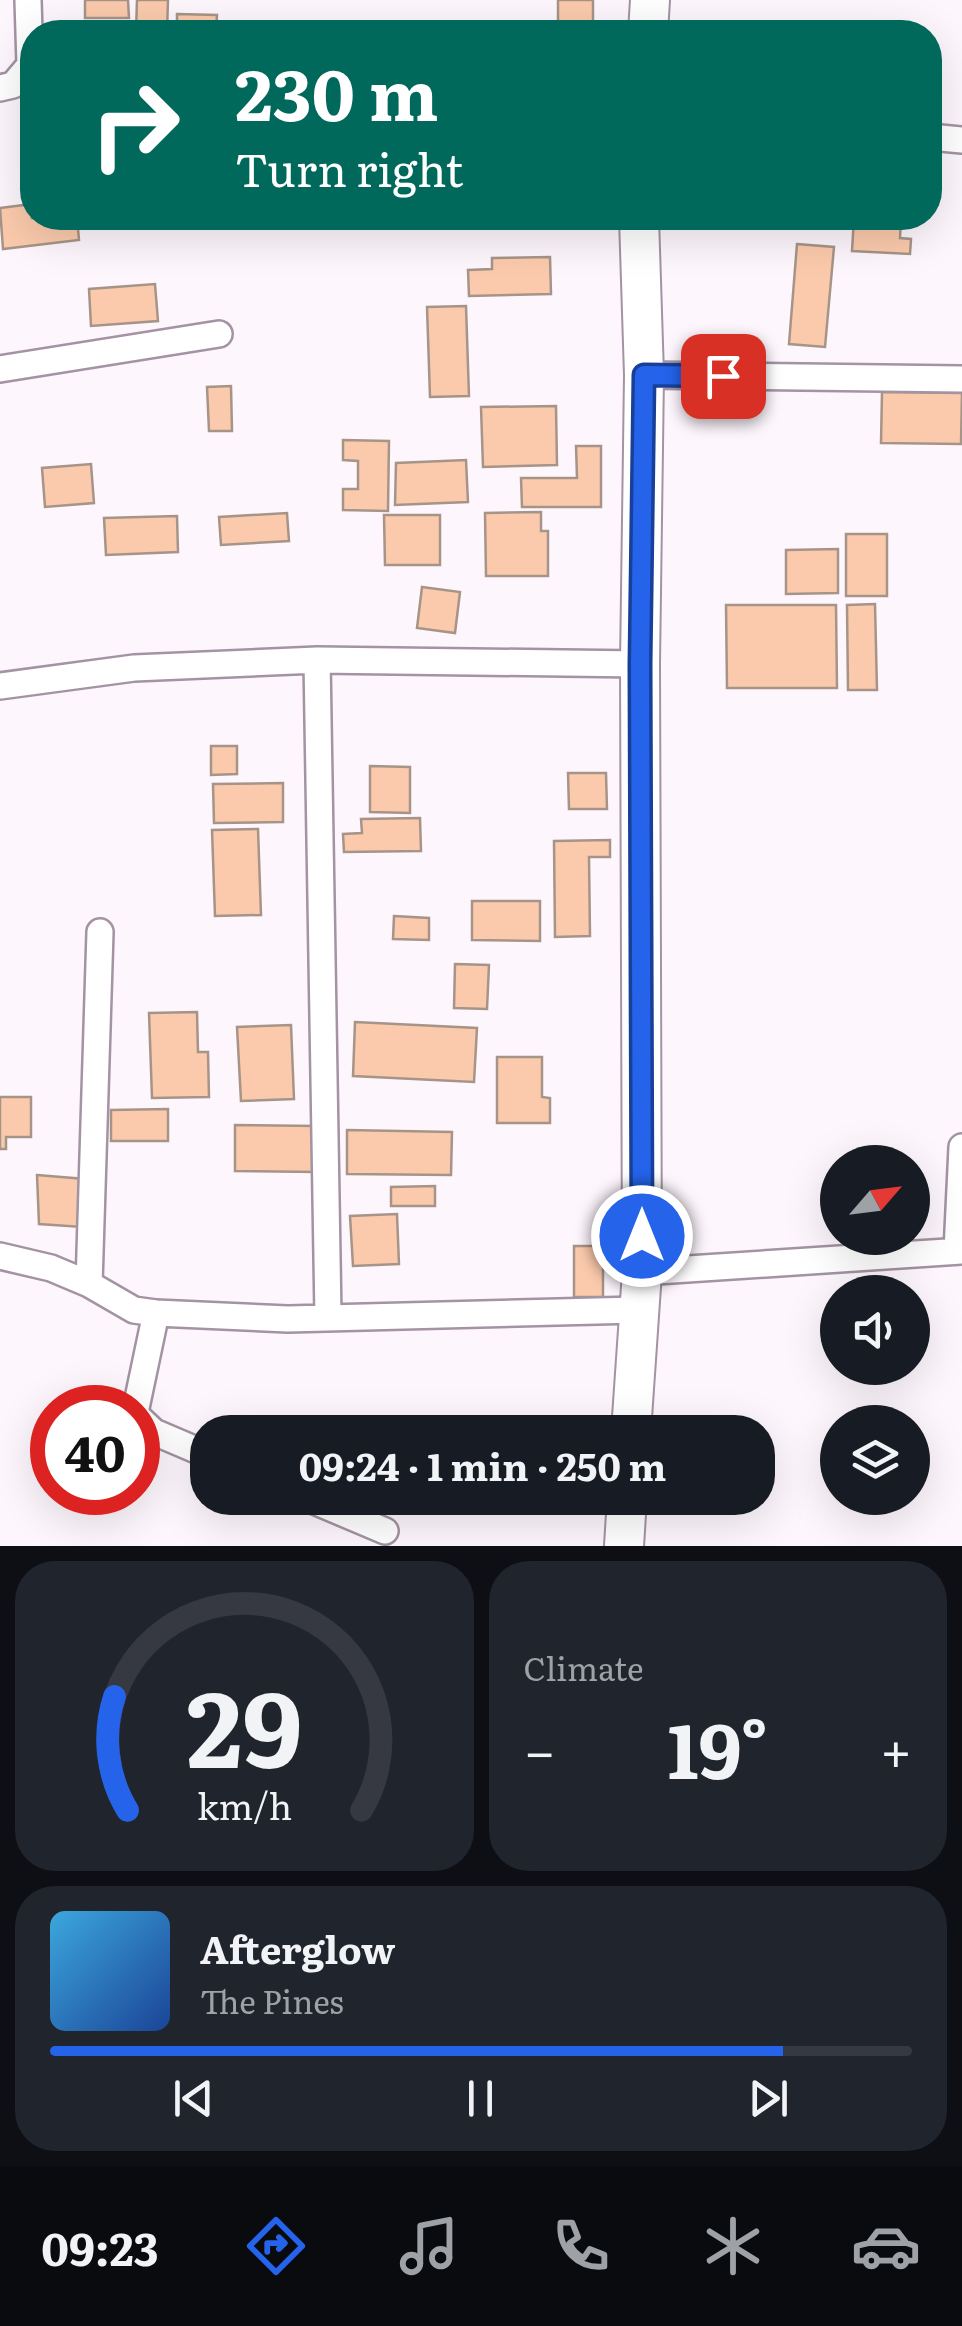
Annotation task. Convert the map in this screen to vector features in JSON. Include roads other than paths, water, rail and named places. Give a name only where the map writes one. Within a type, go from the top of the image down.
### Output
[{"type":"street","points":[[631,1415],[642,1272],[640,664],[644,375],[639,230]]},
{"type":"street","points":[[0,369],[219,334]]},
{"type":"street","points":[[644,375],[962,379]]},
{"type":"street","points":[[0,686],[134,668],[317,660],[640,664]]},
{"type":"street","points":[[317,660],[328,1317]]},
{"type":"street","points":[[88,1284],[100,932]]},
{"type":"street","points":[[642,1272],[960,1251],[962,1147]]},
{"type":"street","points":[[0,1256],[51,1268],[134,1310],[156,1314],[288,1319],[637,1310]]},
{"type":"street","points":[[141,1385],[156,1314]]},
{"type":"street","points":[[160,1435],[190,1447]]},
{"type":"street","points":[[347,1515],[385,1531]]},
{"type":"street","points":[[624,1546],[626,1515]]}]
